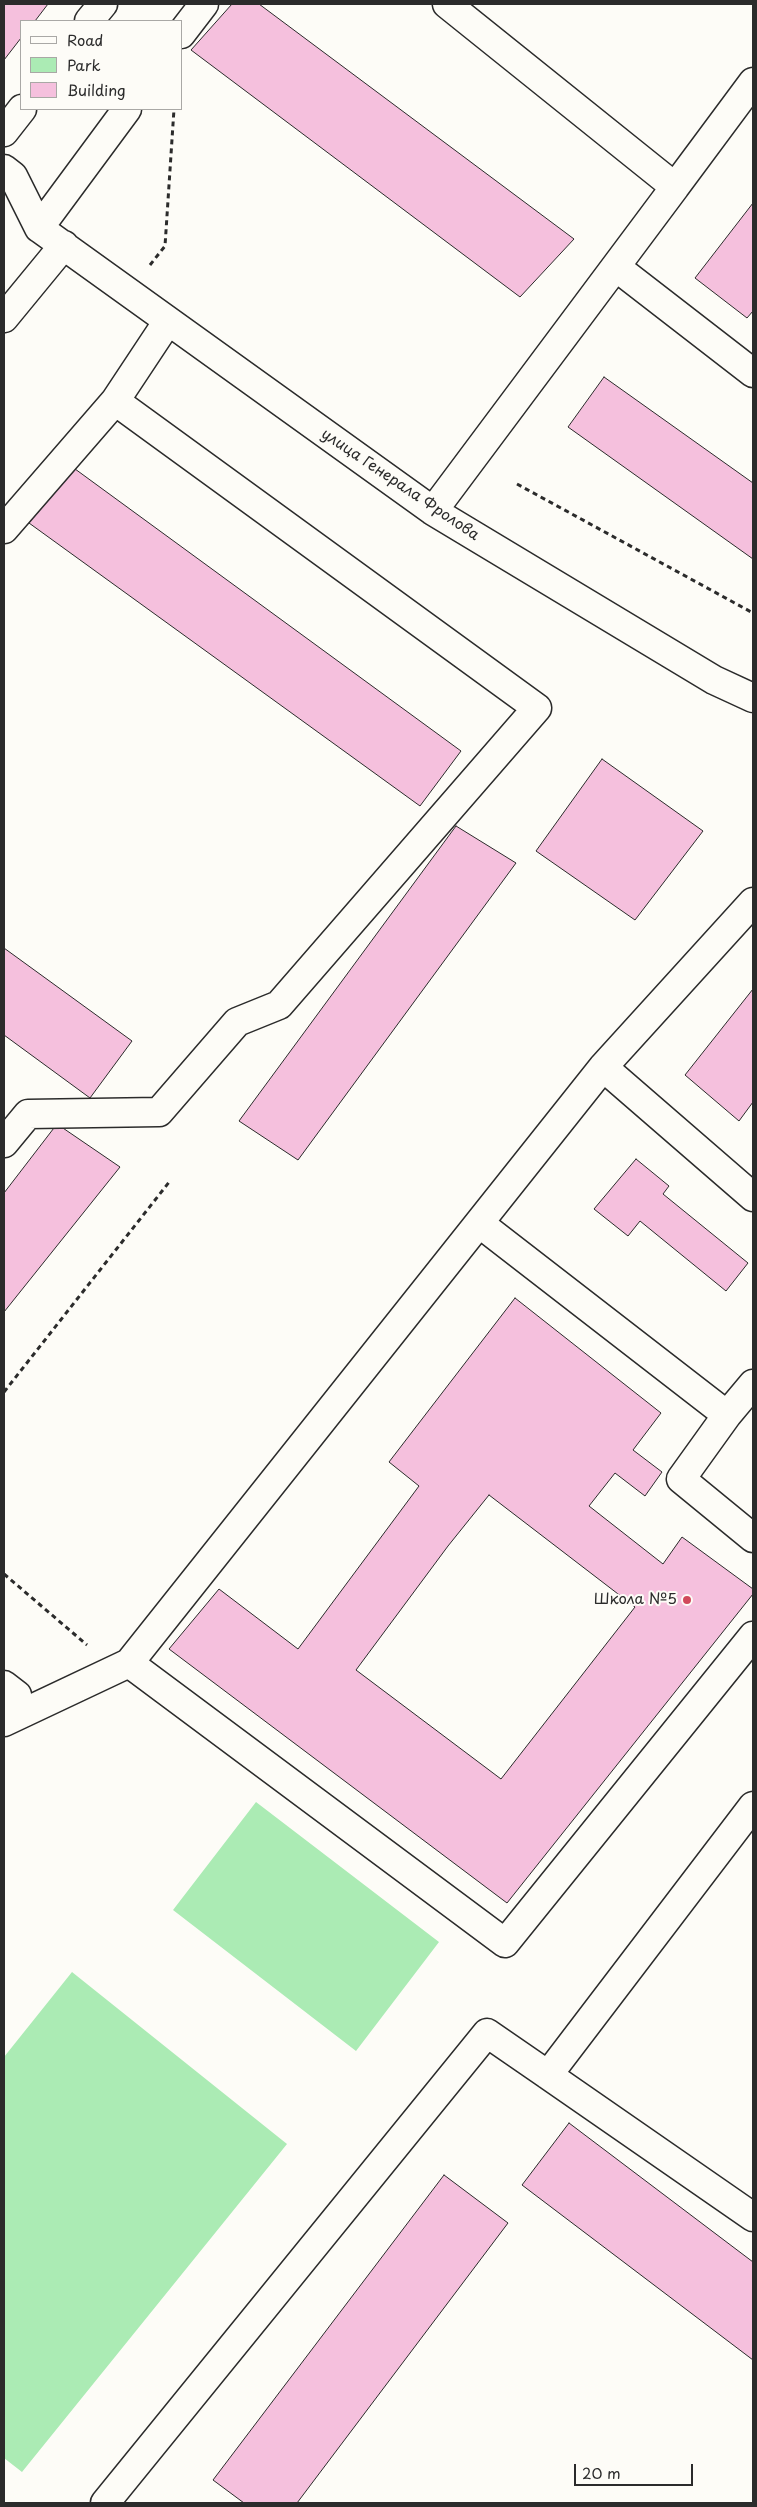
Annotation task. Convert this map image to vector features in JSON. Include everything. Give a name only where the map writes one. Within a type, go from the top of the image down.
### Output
[{"type":"street","points":[[90,20],[103,4]]},
{"type":"street","points":[[182,33],[204,4]]},
{"type":"street","points":[[447,4],[675,187]]},
{"type":"street","points":[[433,511],[753,82]]},
{"type":"street","points":[[4,132],[21,110]]},
{"type":"street","points":[[4,169],[13,176],[39,228],[126,110]]},
{"type":"street","name":"улица Генерала Фролова","points":[[39,228],[433,511],[714,680],[753,698]]},
{"type":"street","points":[[4,318],[64,245]]},
{"type":"street","points":[[616,267],[752,368]]},
{"type":"street","points":[[4,529],[115,401],[168,321]]},
{"type":"street","points":[[4,1143],[28,1114],[159,1112],[237,1022],[279,1005],[537,708],[115,401]]},
{"type":"street","points":[[4,1722],[123,1666],[603,1067],[753,902]]},
{"type":"street","points":[[603,1067],[753,1197]]},
{"type":"street","points":[[479,1223],[727,1415]]},
{"type":"street","points":[[753,1384],[727,1415],[681,1480],[753,1538]]},
{"type":"street","points":[[123,1666],[505,1943],[753,1636]]},
{"type":"street","points":[[4,1685],[17,1696],[4,1712]]},
{"type":"street","points":[[548,2075],[753,1806]]},
{"type":"street","points":[[105,2503],[487,2033],[753,2218]]},
{"type":"path","points":[[128,293],[165,246],[174,110]]},
{"type":"path","points":[[517,484],[753,613]]},
{"type":"path","points":[[4,1392],[170,1181]]},
{"type":"path","points":[[4,1574],[123,1666]]},
{"type":"green space","points":[[256,1802],[439,1942],[356,2051],[173,1910]]},
{"type":"green space","points":[[72,1972],[287,2144],[22,2472],[4,2458],[4,2057]]},
{"type":"building","points":[[4,4],[48,4],[36,20],[20,20],[20,39],[4,60]]},
{"type":"building","points":[[232,4],[259,4],[574,239],[520,297],[191,50]]},
{"type":"building","points":[[753,203],[753,311],[747,318],[695,278]]},
{"type":"building","points":[[604,377],[753,483],[753,559],[568,427]]},
{"type":"building","points":[[71,466],[461,751],[420,806],[29,523]]},
{"type":"building","points":[[602,759],[703,831],[635,920],[536,851]]},
{"type":"building","points":[[456,826],[516,863],[298,1160],[239,1121]]},
{"type":"building","points":[[4,948],[132,1041],[90,1098],[4,1035]]},
{"type":"building","points":[[753,989],[753,1102],[739,1121],[685,1075]]},
{"type":"building","points":[[57,1124],[120,1167],[4,1312],[4,1193]]},
{"type":"building","points":[[636,1159],[669,1186],[663,1194],[748,1263],[726,1291],[640,1221],[628,1236],[594,1209]]},
{"type":"building","name":"Школа №5","points":[[515,1298],[661,1413],[633,1450],[662,1472],[645,1496],[615,1473],[589,1506],[663,1564],[682,1537],[753,1589],[753,1594],[507,1903],[169,1649],[219,1589],[298,1649],[419,1486],[389,1462]],"holes":[[[489,1495],[635,1607],[501,1779],[356,1670],[448,1546]]]},
{"type":"building","points":[[569,2123],[753,2262],[753,2360],[522,2185]]},
{"type":"building","points":[[444,2175],[508,2223],[297,2503],[244,2503],[213,2480]]},
{"type":"place","name":"Школа №5","points":[[687,1600]]}]
